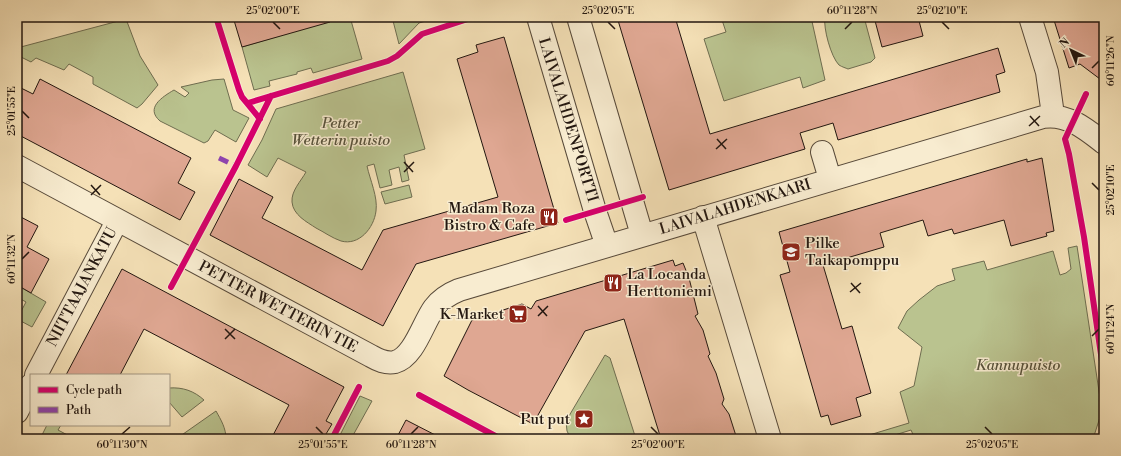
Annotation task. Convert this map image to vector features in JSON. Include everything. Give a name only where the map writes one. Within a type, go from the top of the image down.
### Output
[{"type":"street","name":"LAIVALAHDENPORTTI","points":[[538,17],[607,246]]},
{"type":"street","points":[[578,17],[642,235]]},
{"type":"street","points":[[1030,17],[1047,72],[1053,115],[1083,127],[1104,143]]},
{"type":"street","name":"LAIVALAHDENKAARI","points":[[394,363],[401,360],[409,352],[434,308],[444,297],[459,290],[1029,120],[1053,115]]},
{"type":"street","points":[[822,152],[830,179]]},
{"type":"street","name":"PETTER WETTERIN TIE","points":[[17,166],[371,356],[382,361],[394,363]]},
{"type":"street","points":[[703,217],[770,439]]},
{"type":"street","name":"NIITTAAJANKATU","points":[[37,374],[117,221]]},
{"type":"street","points":[[17,412],[30,387]]},
{"type":"green space","points":[[342,17],[350,17],[362,59],[313,73],[311,68],[297,72],[297,74],[269,81],[270,86],[254,90],[242,47]]},
{"type":"green space","points":[[392,17],[439,17],[419,23],[399,44]]},
{"type":"green space","points":[[721,17],[811,17],[825,80],[803,88],[800,77],[724,101],[704,39],[726,32]]},
{"type":"green space","points":[[825,17],[864,17],[875,58],[871,62],[848,69],[839,65],[833,56],[828,42],[825,28]]},
{"type":"green space","points":[[126,19],[140,56],[158,85],[137,108],[93,84],[93,77],[69,64],[64,70],[36,58],[31,62],[17,55],[17,48]]},
{"type":"green space","name":"Petter Wetterin puisto","points":[[403,72],[425,149],[404,155],[409,180],[402,182],[399,167],[389,170],[392,185],[380,188],[374,164],[367,166],[375,194],[375,217],[369,229],[354,241],[341,241],[331,237],[305,221],[295,211],[292,202],[293,194],[306,172],[278,158],[267,177],[248,165],[262,140],[276,109]]},
{"type":"green space","points":[[224,79],[233,110],[249,118],[236,142],[215,130],[208,141],[204,143],[160,121],[156,116],[154,112],[157,103],[160,99],[174,90],[185,97],[189,93],[181,87],[212,80]]},
{"type":"green space","points":[[409,185],[412,197],[385,204],[381,192]]},
{"type":"green space","name":"Kannupuisto","points":[[1077,246],[1102,411],[1093,439],[915,439],[911,430],[882,439],[856,439],[909,423],[900,392],[914,386],[922,347],[898,328],[907,311],[919,300],[937,286],[955,280],[952,269],[984,261],[987,270],[1053,251],[1060,275],[1071,269],[1068,248]]},
{"type":"green space","points":[[17,285],[46,302],[32,327],[17,319],[26,302],[17,297]]},
{"type":"green space","points":[[605,355],[610,358],[636,439],[571,439],[567,431],[566,421]]},
{"type":"green space","points":[[170,388],[188,390],[204,400],[182,417],[170,403]]},
{"type":"green space","points":[[360,396],[372,401],[351,439],[338,439]]},
{"type":"green space","points":[[216,411],[224,428],[226,439],[176,439]]},
{"type":"green space","points":[[46,426],[60,426],[58,430],[75,439],[40,439]]},
{"type":"building","points":[[233,17],[329,17],[330,22],[242,47]]},
{"type":"building","points":[[617,17],[675,17],[710,134],[998,48],[1005,72],[996,75],[1000,92],[838,140],[833,123],[800,133],[805,149],[669,190]]},
{"type":"building","points":[[874,17],[918,17],[923,36],[882,47]]},
{"type":"building","points":[[1053,17],[1104,17],[1104,82],[1080,64],[1069,68]]},
{"type":"building","points":[[504,37],[558,223],[416,264],[383,326],[210,235],[239,179],[273,197],[262,218],[362,270],[383,230],[498,197],[457,59],[478,52],[476,45]]},
{"type":"building","points":[[40,79],[191,158],[178,183],[195,192],[180,220],[17,134],[17,86],[33,94]]},
{"type":"building","points":[[1042,158],[1054,231],[1046,233],[1047,236],[1011,246],[1004,220],[954,234],[952,229],[928,236],[923,220],[880,233],[884,247],[823,265],[842,329],[852,326],[871,393],[856,398],[861,416],[831,425],[828,415],[821,417],[780,275],[790,272],[779,232],[1027,159],[1027,162]]},
{"type":"building","points":[[17,215],[38,226],[27,247],[49,259],[31,293],[17,285]]},
{"type":"building","points":[[673,260],[675,266],[683,263],[689,278],[698,314],[695,316],[703,330],[710,354],[708,356],[716,373],[724,399],[722,404],[729,414],[737,439],[661,439],[624,319],[585,331],[533,424],[444,376],[472,320],[522,304],[531,309],[536,301]]},
{"type":"building","points":[[122,269],[344,387],[326,421],[332,424],[323,439],[271,439],[289,405],[144,329],[121,374],[67,374]]},
{"type":"building","points":[[406,420],[443,439],[396,439]]},
{"type":"marked path","points":[[219,158],[236,166]]},
{"type":"cycle path","points":[[216,17],[242,97],[260,119]]},
{"type":"cycle path","points":[[248,103],[388,61],[397,56],[422,34],[474,17]]},
{"type":"cycle path","points":[[1086,94],[1065,139],[1084,237],[1104,375]]},
{"type":"cycle path","points":[[171,287],[236,166],[271,96]]},
{"type":"cycle path","points":[[566,220],[643,197]]},
{"type":"cycle path","points":[[332,439],[359,387]]},
{"type":"cycle path","points":[[419,395],[501,439]]},
{"type":"place","name":"Madam Roza Bistro & Cafe","points":[[549,217]]},
{"type":"place","name":"Pilke Taikapomppu","points":[[791,252]]},
{"type":"place","name":"La Locanda Herttoniemi","points":[[613,283]]},
{"type":"place","name":"K-Market","points":[[518,314]]},
{"type":"place","name":"Put put","points":[[584,419]]}]
